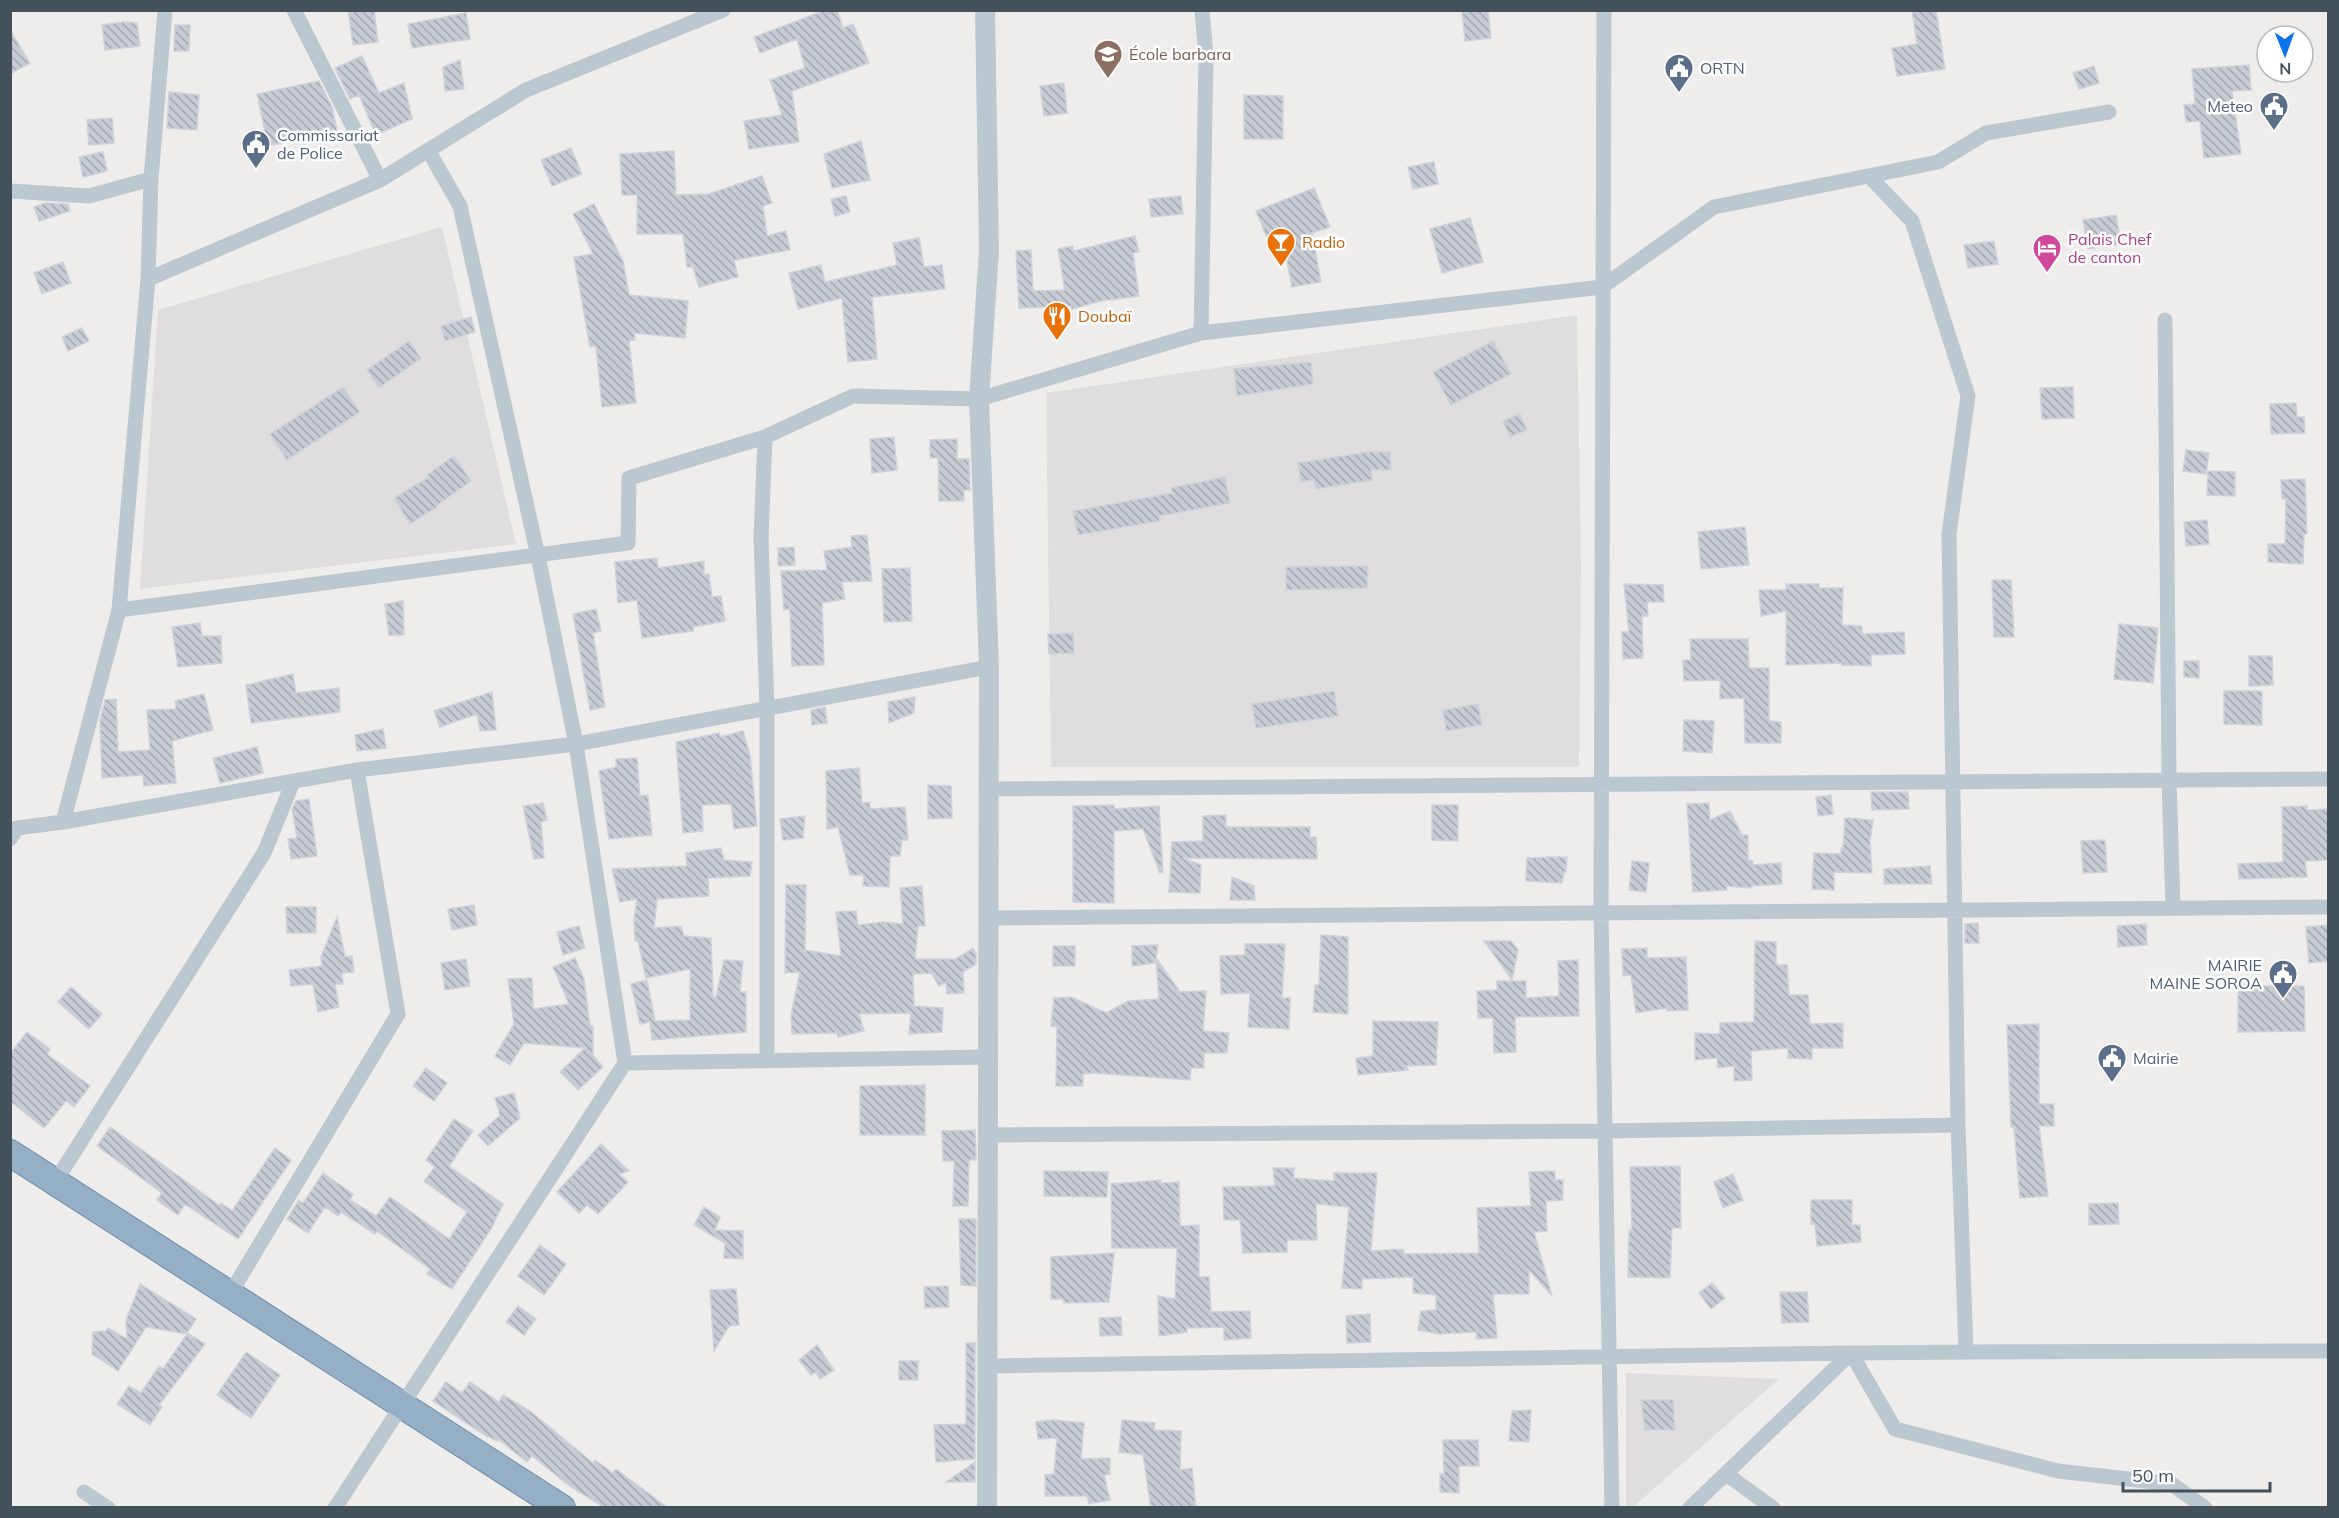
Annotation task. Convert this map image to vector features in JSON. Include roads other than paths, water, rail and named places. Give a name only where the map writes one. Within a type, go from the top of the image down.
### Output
[{"type":"highway","points":[[10,1153],[562,1508]]},
{"type":"street","points":[[63,822],[119,610],[148,279],[151,179],[165,10]]},
{"type":"street","points":[[294,10],[380,180]]},
{"type":"street","points":[[148,279],[380,180],[526,90],[723,10]]},
{"type":"street","points":[[985,10],[989,250],[979,399],[989,668],[987,1508]]},
{"type":"street","points":[[1201,333],[1206,56],[1202,10]]},
{"type":"street","points":[[1604,10],[1601,913],[1612,1508]]},
{"type":"street","points":[[119,610],[628,543],[629,478],[765,437],[853,396],[979,399],[1201,333],[1602,287],[1714,207],[1938,162],[1986,133],[2109,112]]},
{"type":"street","points":[[335,1508],[625,1063],[576,744],[538,556],[460,206],[428,150]]},
{"type":"street","points":[[1869,176],[1912,221],[1968,396],[1949,534],[1958,1125],[1966,1352]]},
{"type":"street","points":[[10,190],[89,196],[151,179]]},
{"type":"street","points":[[2166,320],[2169,780],[2173,908]]},
{"type":"street","points":[[765,437],[761,538],[767,707],[767,1060]]},
{"type":"street","points":[[10,839],[17,828],[63,822],[357,770],[576,744],[767,707],[989,668]]},
{"type":"street","points":[[230,1294],[398,1014],[357,770]]},
{"type":"street","points":[[988,789],[2328,779]]},
{"type":"street","points":[[55,1182],[264,853],[292,782]]},
{"type":"street","points":[[988,918],[2328,907]]},
{"type":"street","points":[[625,1063],[988,1057]]},
{"type":"street","points":[[988,1135],[1605,1131],[1958,1125]]},
{"type":"street","points":[[988,1366],[1610,1355],[2328,1351]]},
{"type":"street","points":[[1690,1508],[1851,1353]]},
{"type":"street","points":[[1851,1353],[1895,1430],[2058,1471],[2172,1484],[2205,1508]]},
{"type":"street","points":[[1726,1474],[1773,1508]]},
{"type":"street","points":[[84,1492],[108,1508]]},
{"type":"place","name":"École barbara","points":[[1108,80]]},
{"type":"place","name":"ORTN","points":[[1679,94]]},
{"type":"place","name":"Meteo","points":[[2274,132]]},
{"type":"place","name":"Commissariat de Police","points":[[256,170]]},
{"type":"place","name":"Radio","points":[[1281,268]]},
{"type":"place","name":"Palais Chef de canton","points":[[2047,274]]},
{"type":"place","name":"Doubaï","points":[[1057,342]]},
{"type":"place","name":"MAIRIE MAINE SOROA","points":[[2283,1000]]},
{"type":"place","name":"Mairie","points":[[2112,1084]]}]
